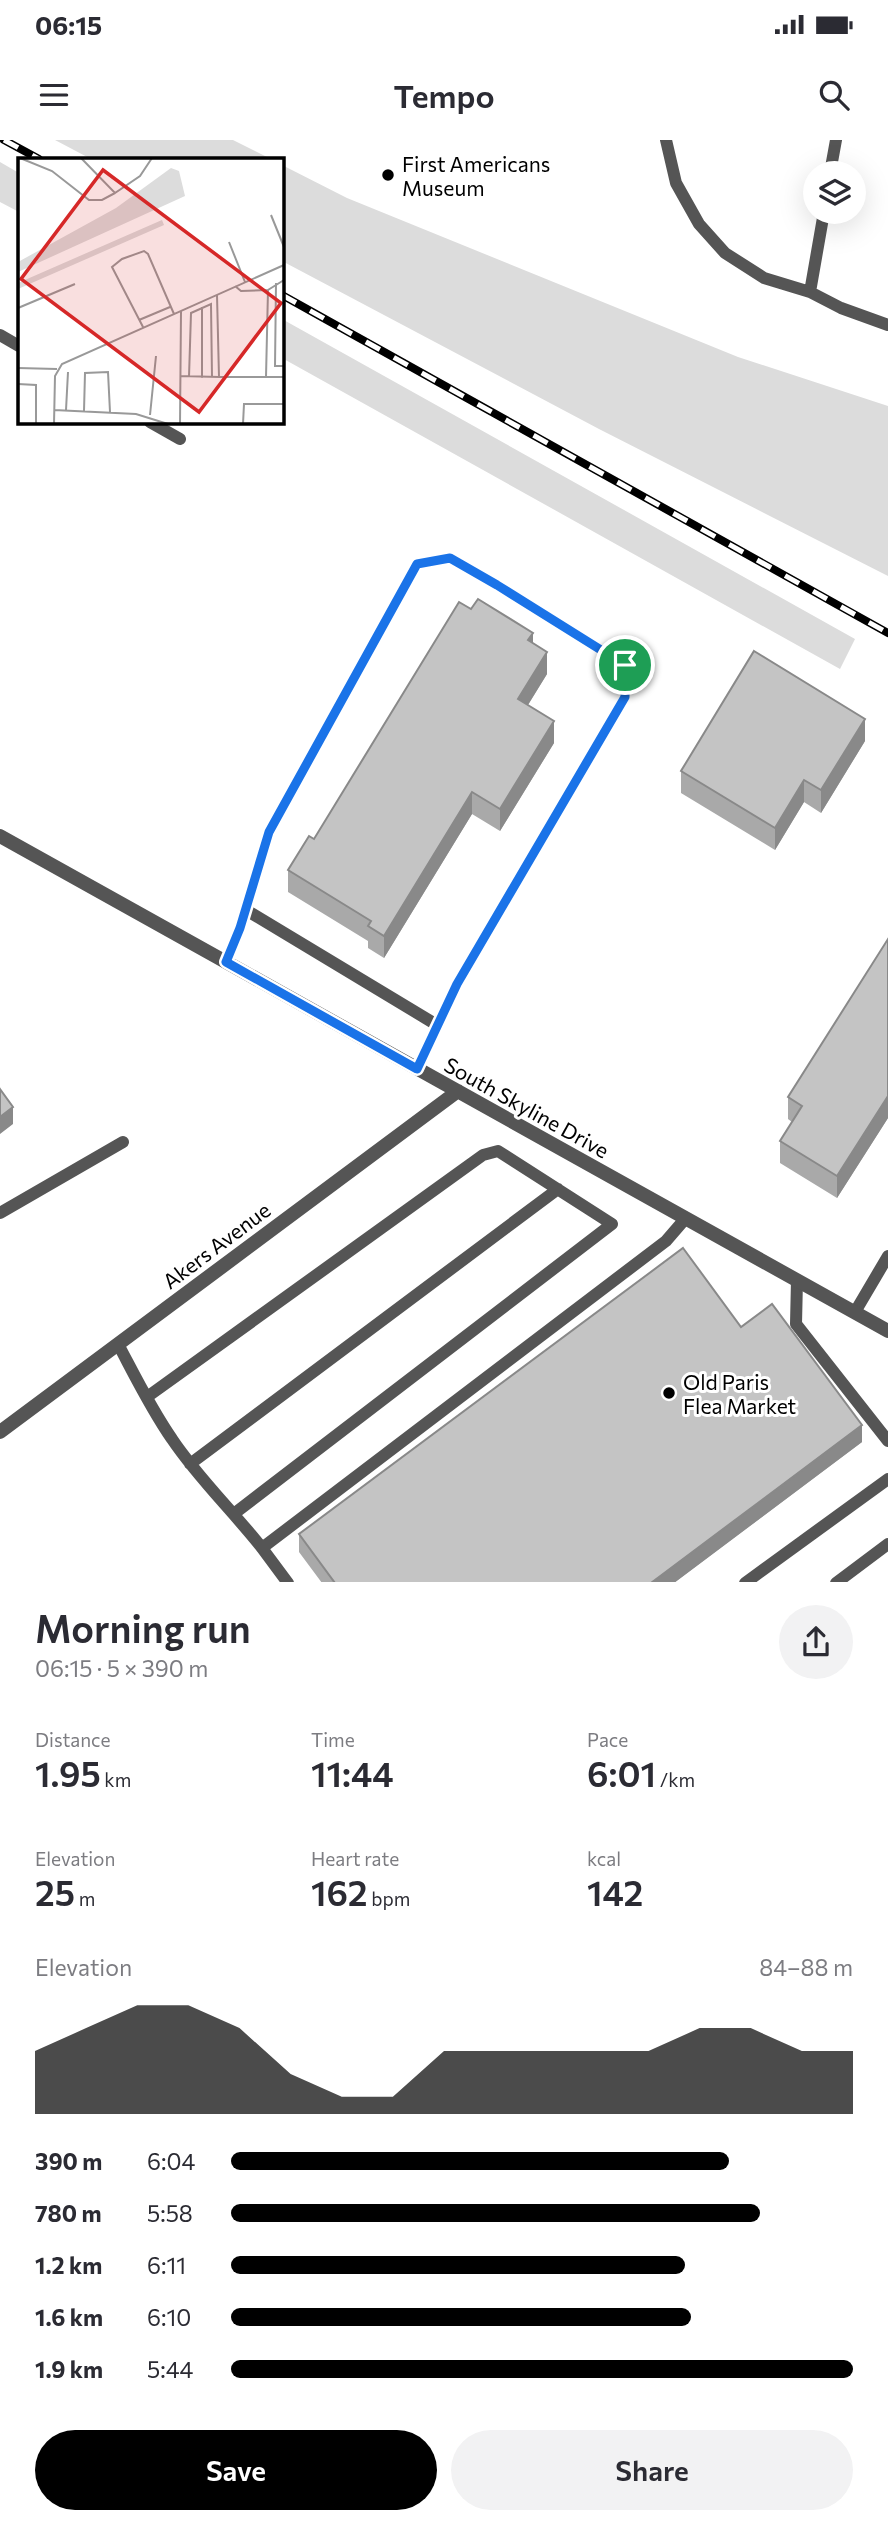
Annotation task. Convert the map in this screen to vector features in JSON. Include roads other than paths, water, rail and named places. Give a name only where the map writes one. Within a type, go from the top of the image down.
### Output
[{"type":"street","name":"South Skyline Drive","points":[[0,836],[888,1331]]},
{"type":"street","name":"Akers Avenue","points":[[0,1432],[458,1091]]},
{"type":"lane","points":[[666,140],[676,183],[699,224],[725,253],[764,278],[810,292],[841,308],[888,325]]},
{"type":"lane","points":[[832,161],[836,140]]},
{"type":"lane","points":[[810,292],[822,224]]},
{"type":"lane","points":[[0,335],[18,345]]},
{"type":"lane","points":[[154,424],[180,439]]},
{"type":"lane","points":[[226,962],[246,910],[269,832],[417,564],[450,558],[625,665],[625,697],[457,984],[417,1069]]},
{"type":"lane","points":[[246,910],[437,1025]]},
{"type":"lane","points":[[0,1213],[123,1142]]},
{"type":"lane","points":[[147,1397],[483,1155],[498,1151],[612,1224],[235,1513]]},
{"type":"lane","points":[[190,1464],[558,1189]]},
{"type":"lane","points":[[262,1548],[666,1241],[685,1219]]},
{"type":"lane","points":[[855,1312],[888,1256]]},
{"type":"lane","points":[[797,1280],[796,1324],[888,1441]]},
{"type":"lane","points":[[118,1344],[171,1438],[190,1464],[235,1513],[287,1582]]},
{"type":"lane","points":[[746,1582],[888,1479]]},
{"type":"lane","points":[[837,1582],[887,1547]]},
{"type":"railway","points":[[4,140],[37,158]]},
{"type":"railway","points":[[284,296],[888,633]]},
{"type":"place","name":"First Americans Museum","points":[[388,175]]},
{"type":"place","name":"Old Paris Flea Market","points":[[669,1393]]}]
